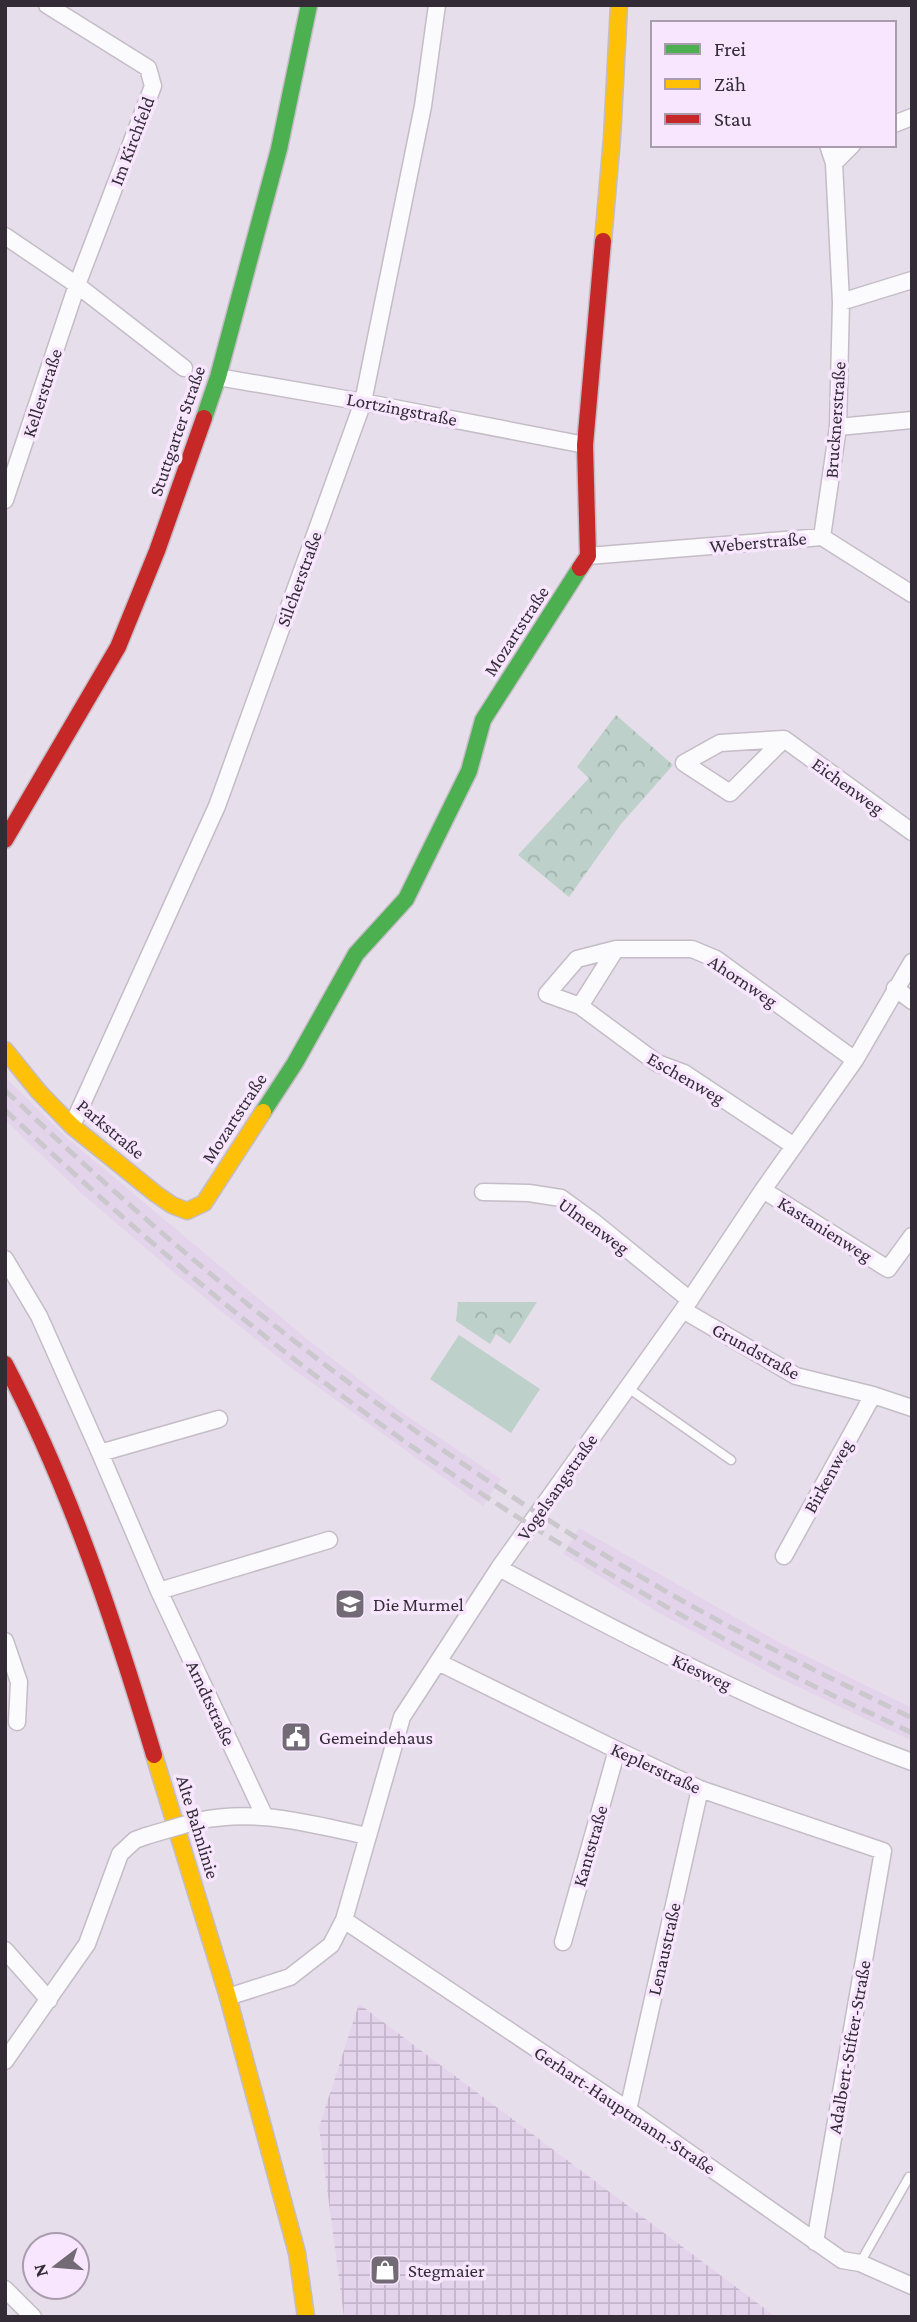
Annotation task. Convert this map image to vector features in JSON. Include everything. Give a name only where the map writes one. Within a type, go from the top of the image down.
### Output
[{"type":"street","name":"Im Kirchfeld","points":[[47,5],[148,68],[153,86],[77,285]]},
{"type":"street","name":"Stuttgarter Straße","points":[[5,840],[11,818],[118,647],[157,551],[218,377],[273,174],[309,5]]},
{"type":"street","name":"Silcherstraße","points":[[72,1126],[217,806],[363,402],[423,106],[437,5]]},
{"type":"street","points":[[588,556],[585,445],[611,138],[619,5]]},
{"type":"street","name":"Brucknerstraße","points":[[822,537],[838,426],[841,302],[834,163],[829,147]]},
{"type":"street","points":[[834,163],[850,147]]},
{"type":"street","points":[[5,236],[77,285],[184,368]]},
{"type":"street","points":[[841,302],[912,280]]},
{"type":"street","name":"Kellerstraße","points":[[5,500],[9,476],[77,285]]},
{"type":"street","name":"Lortzingstraße","points":[[218,377],[585,445]]},
{"type":"street","points":[[838,426],[912,420]]},
{"type":"street","name":"Weberstraße","points":[[588,556],[822,537],[912,594]]},
{"type":"street","name":"Mozartstraße","points":[[204,1203],[295,1063],[356,954],[405,899],[469,771],[483,720],[588,556]]},
{"type":"street","points":[[784,739],[730,793],[684,763],[720,743],[784,739]]},
{"type":"street","name":"Eichenweg","points":[[784,739],[912,832]]},
{"type":"street","points":[[580,1006],[616,949]]},
{"type":"street","name":"Ahornweg","points":[[580,1006],[547,993],[578,959],[616,949],[692,949],[716,959],[855,1060]]},
{"type":"street","name":"Vogelsangstraße","points":[[228,1997],[290,1977],[331,1945],[344,1920],[402,1717],[499,1568],[687,1305],[762,1190],[855,1060],[912,962]]},
{"type":"street","points":[[895,988],[912,1001]]},
{"type":"street","name":"Eschenweg","points":[[580,1006],[657,1063],[684,1073],[794,1146]]},
{"type":"street","name":"Parkstraße","points":[[5,1051],[72,1126],[172,1205],[187,1211],[204,1203]]},
{"type":"street","name":"Kastanienweg","points":[[762,1190],[888,1269],[912,1236]]},
{"type":"street","name":"Ulmenweg","points":[[483,1192],[561,1198],[594,1222],[687,1305]]},
{"type":"street","name":"Arndtstraße","points":[[5,1259],[38,1316],[159,1591],[264,1815]]},
{"type":"street","name":"Grundstraße","points":[[687,1305],[796,1376],[873,1395],[912,1408]]},
{"type":"street","name":"Alte Bahnlinie","points":[[5,1364],[30,1412],[76,1521],[120,1641],[228,1997],[297,2253],[306,2317]]},
{"type":"street","name":"Birkenweg","points":[[784,1556],[873,1395]]},
{"type":"street","points":[[100,1453],[219,1419]]},
{"type":"street","points":[[159,1591],[329,1540]]},
{"type":"street","name":"Kiesweg","points":[[499,1568],[635,1641],[850,1740],[912,1762]]},
{"type":"street","points":[[5,1641],[19,1682],[17,1722]]},
{"type":"street","name":"Keplerstraße","points":[[438,1662],[700,1789],[883,1851]]},
{"type":"street","name":"Kantstraße","points":[[563,1942],[617,1751]]},
{"type":"street","name":"Lenaustraße","points":[[628,2110],[700,1789]]},
{"type":"street","points":[[5,2061],[87,1944],[120,1854],[135,1840],[197,1821],[235,1815],[264,1815],[368,1836]]},
{"type":"street","name":"Adalbert-Stifter-Straße","points":[[815,2242],[883,1851]]},
{"type":"street","name":"Gerhart-Hauptmann-Straße","points":[[344,1920],[628,2110],[842,2260],[860,2263],[912,2287]]},
{"type":"street","points":[[5,1950],[49,2000]]},
{"type":"street","points":[[5,2289],[33,2317]]},
{"type":"lane","points":[[628,1388],[730,1460]]},
{"type":"lane","points":[[860,2263],[909,2177]]},
{"type":"shaded area","points":[[5,1077],[67,1138],[312,1343],[404,1414],[501,1479],[483,1506],[290,1367],[82,1194],[5,1120]]},
{"type":"shaded area","points":[[579,1528],[782,1644],[912,1708],[912,1741],[773,1675],[659,1613],[563,1554]]},
{"type":"shaded area","points":[[359,2004],[776,2317],[344,2317],[319,2127]]},
{"type":"green space","points":[[616,715],[673,765],[621,824],[569,897],[518,855],[589,778],[577,767]]},
{"type":"green space","points":[[458,1302],[537,1302],[510,1344],[496,1334],[490,1344],[456,1321]]},
{"type":"green space","points":[[459,1335],[540,1389],[511,1433],[430,1379]]},
{"type":"railway","points":[[5,1090],[156,1228],[235,1294],[397,1418],[567,1532],[655,1585],[782,1654],[912,1718]]},
{"type":"railway","points":[[5,1110],[101,1198],[250,1325],[354,1405],[452,1474],[542,1533],[682,1615],[794,1676],[912,1733]]},
{"type":"traffic: fast","points":[[204,418],[218,377],[279,149],[309,5]]},
{"type":"traffic: fast","points":[[263,1112],[295,1063],[356,954],[406,899],[469,771],[483,720],[580,568]]},
{"type":"traffic: slow","points":[[603,241],[619,5]]},
{"type":"traffic: slow","points":[[5,1050],[39,1092],[72,1126],[156,1194],[187,1211],[204,1203],[263,1112]]},
{"type":"traffic: slow","points":[[154,1755],[228,1997],[297,2253],[306,2317]]},
{"type":"traffic: jam","points":[[580,568],[588,556],[585,445],[603,241]]},
{"type":"traffic: jam","points":[[5,840],[118,647],[157,551],[204,418]]},
{"type":"traffic: jam","points":[[5,1364],[50,1459],[89,1556],[154,1755]]},
{"type":"place","name":"Die Murmel","points":[[350,1604]]},
{"type":"place","name":"Gemeindehaus","points":[[296,1737]]},
{"type":"place","name":"Stegmaier","points":[[385,2270]]}]
